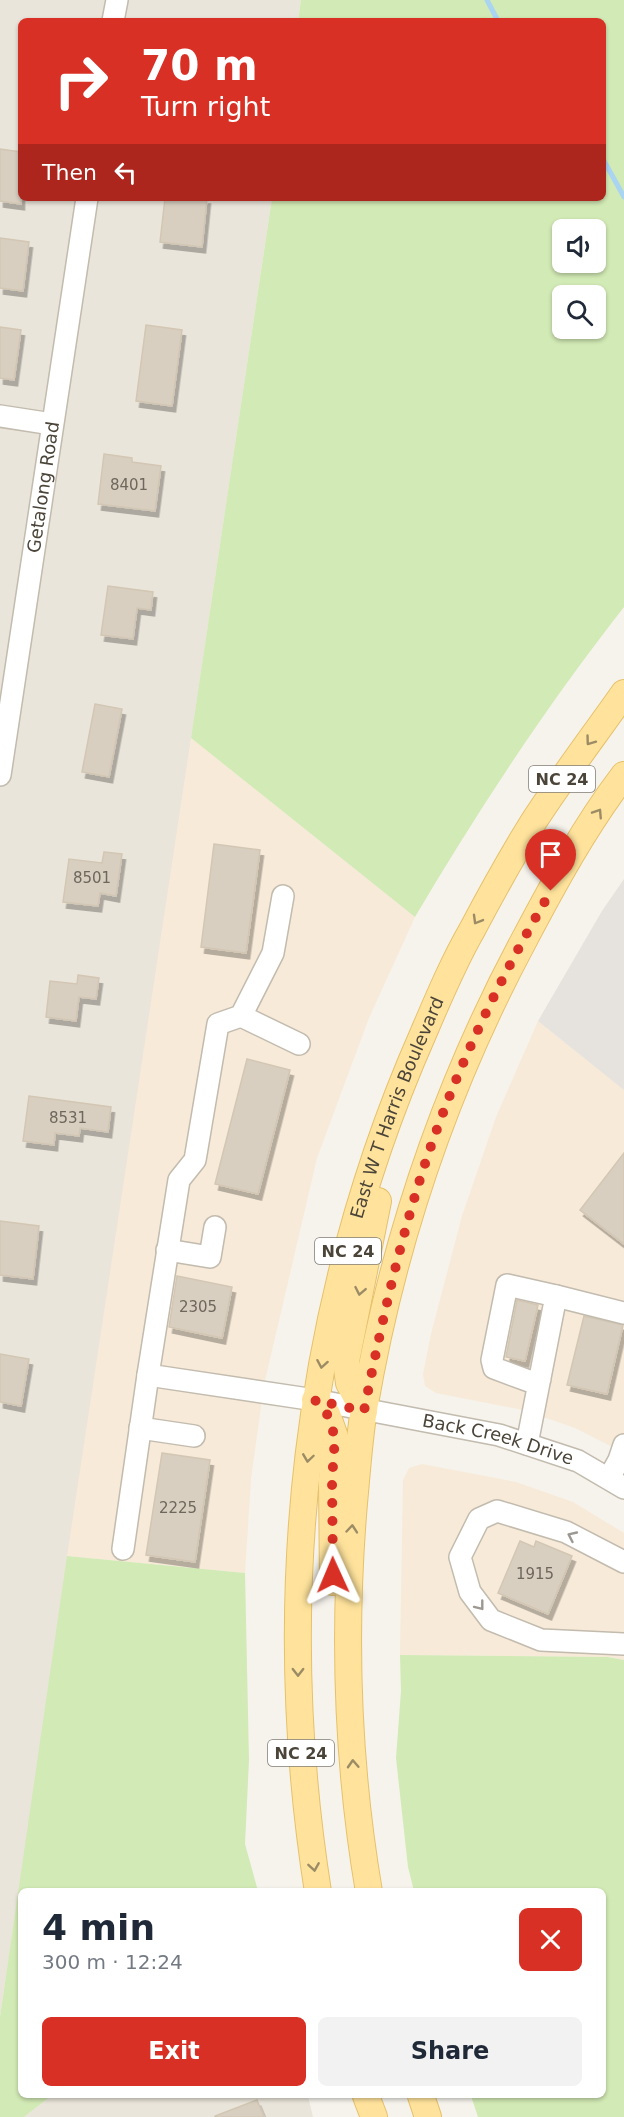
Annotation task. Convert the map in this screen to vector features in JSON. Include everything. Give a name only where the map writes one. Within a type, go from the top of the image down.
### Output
[{"type":"main road","name":"East W T Harris Boulevard","points":[[317,1888],[309,1837],[298,1692],[297,1625],[300,1532],[315,1400],[327,1337],[358,1208],[377,1148],[416,1050],[471,932],[526,835],[557,786],[624,693]]},
{"type":"main road","name":"NC 24","points":[[368,1888],[354,1779],[350,1713],[348,1656],[351,1538],[364,1411],[389,1290],[413,1202],[451,1097],[488,1011],[568,862],[624,775]]},
{"type":"main road","points":[[364,1411],[349,1383],[346,1361],[374,1218],[416,1050]]},
{"type":"main road","points":[[315,1400],[327,1414],[335,1437],[332,1480],[334,1622],[350,1713]]},
{"type":"main road","points":[[367,2098],[374,2117]]},
{"type":"main road","points":[[422,2098],[428,2117]]},
{"type":"street","points":[[114,18],[117,0]]},
{"type":"street","name":"Getalong Road","points":[[0,775],[87,201]]},
{"type":"street","points":[[0,416],[52,424]]},
{"type":"street","points":[[123,1549],[179,1180],[195,1160],[218,1024],[241,1016],[273,954],[283,896]]},
{"type":"street","points":[[241,1016],[299,1044]]},
{"type":"street","points":[[167,1250],[210,1257],[215,1227]]},
{"type":"street","points":[[540,1379],[529,1382],[494,1368],[492,1360],[507,1285],[624,1313]]},
{"type":"street","points":[[527,1444],[556,1296]]},
{"type":"street","name":"Back Creek Drive","points":[[148,1376],[315,1400],[499,1435],[578,1461],[616,1483]]},
{"type":"street","points":[[140,1428],[194,1436]]},
{"type":"street","points":[[616,1483],[619,1460],[624,1445]]},
{"type":"street","points":[[621,1637],[541,1640],[492,1620],[470,1592],[460,1557],[479,1519],[497,1511],[566,1532],[624,1562]]},
{"type":"shaded area","points":[[0,0],[301,0],[298,18],[18,18],[18,201],[272,201],[0,2017]]},
{"type":"shaded area","points":[[191,738],[415,917],[369,1018],[317,1158],[264,1385],[251,1479],[245,1573],[67,1556]]},
{"type":"shaded area","points":[[624,879],[624,1090],[538,1021],[602,911]]},
{"type":"shaded area","points":[[538,1021],[624,1090],[624,1453],[575,1428],[523,1410],[436,1393],[425,1386],[423,1374],[431,1334],[462,1216],[496,1117]]},
{"type":"shaded area","points":[[422,1464],[516,1482],[573,1502],[624,1533],[624,1660],[608,1657],[400,1655],[403,1480],[409,1468]]},
{"type":"shaded area","points":[[48,2098],[308,2098],[313,2117],[24,2117]]},
{"type":"green space","points":[[301,0],[624,0],[624,607],[568,681],[515,758],[415,917],[191,738],[272,201],[606,201],[606,18],[298,18]]},
{"type":"green space","points":[[67,1556],[245,1573],[249,1760],[245,1844],[257,1888],[19,1888]]},
{"type":"green space","points":[[400,1655],[608,1657],[624,1660],[624,2117],[478,2117],[472,2098],[606,2098],[606,1888],[413,1888],[408,1867],[396,1758],[401,1691]]},
{"type":"green space","points":[[18,1893],[18,2098],[48,2098],[24,2117],[0,2117],[0,2017]]},
{"type":"building","points":[[0,149],[18,152],[18,201],[21,201],[21,204],[0,201]]},
{"type":"building","points":[[165,201],[207,201],[202,247],[160,242]]},
{"type":"building","points":[[0,238],[29,242],[23,291],[0,288]]},
{"type":"building","points":[[146,325],[182,330],[172,406],[136,401]]},
{"type":"building","points":[[0,327],[21,330],[14,380],[0,378]]},
{"type":"building","points":[[104,454],[132,458],[132,462],[161,466],[155,511],[98,504]]},
{"type":"building","points":[[108,586],[153,592],[151,610],[137,608],[133,639],[101,635]]},
{"type":"building","points":[[95,704],[122,709],[109,777],[82,772]]},
{"type":"building","points":[[214,844],[260,850],[246,953],[201,947]]},
{"type":"building","points":[[104,852],[122,854],[116,896],[100,893],[98,906],[63,902],[69,859],[102,863]]},
{"type":"building","points":[[78,975],[99,978],[96,999],[79,997],[76,1021],[46,1017],[50,981],[77,984]]},
{"type":"building","points":[[247,1059],[290,1070],[258,1194],[215,1184]]},
{"type":"building","points":[[29,1096],[111,1107],[108,1132],[80,1128],[79,1136],[55,1133],[54,1145],[23,1141]]},
{"type":"building","points":[[624,1153],[624,1244],[580,1210]]},
{"type":"building","points":[[0,1221],[39,1226],[33,1279],[0,1275]]},
{"type":"building","points":[[177,1276],[232,1287],[222,1338],[169,1327]]},
{"type":"building","points":[[517,1300],[538,1305],[525,1361],[506,1357]]},
{"type":"building","points":[[584,1316],[623,1325],[607,1394],[567,1385]]},
{"type":"building","points":[[0,1354],[29,1359],[21,1406],[0,1402]]},
{"type":"building","points":[[162,1453],[210,1460],[195,1562],[146,1555]]},
{"type":"building","points":[[520,1541],[534,1547],[536,1541],[572,1556],[548,1614],[498,1593]]},
{"type":"building","points":[[257,2100],[264,2117],[215,2117],[215,2116]]},
{"type":"waterway","points":[[487,0],[496,18]]},
{"type":"waterway","points":[[606,164],[624,197]]},
{"type":"route","points":[[333,1575],[332,1480],[335,1437],[327,1414],[315,1400],[364,1411],[389,1290],[427,1158],[467,1056],[515,957],[551,891]]}]
